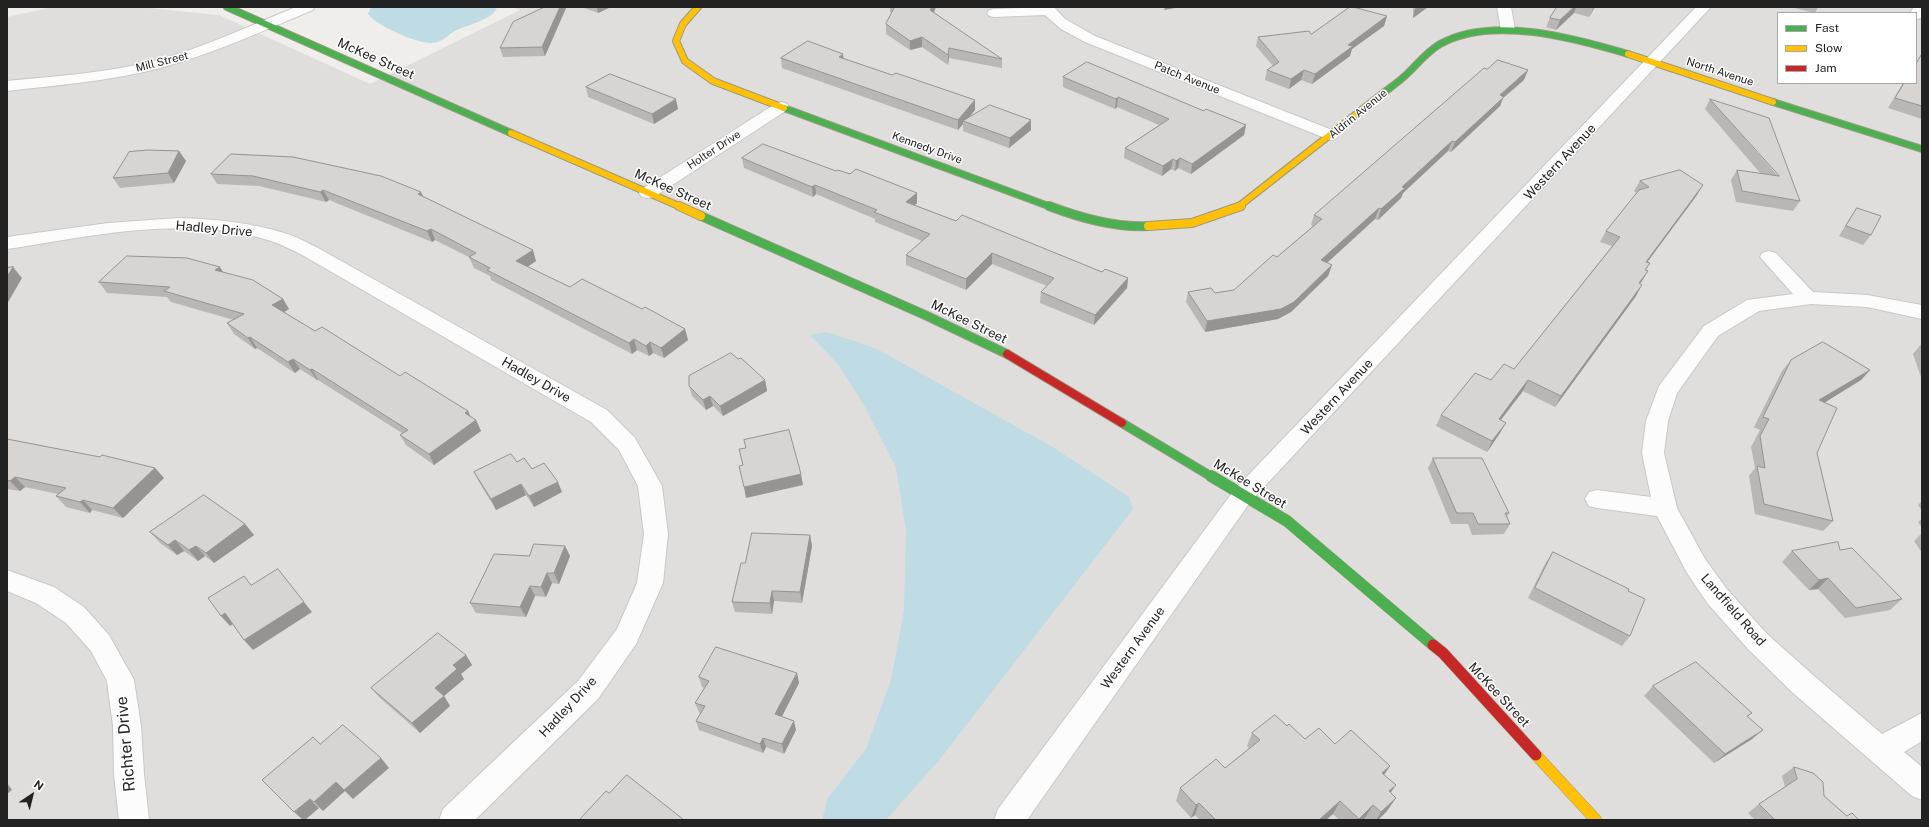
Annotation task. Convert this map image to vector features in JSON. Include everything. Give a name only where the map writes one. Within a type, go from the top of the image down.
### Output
[{"type":"street","name":"McKee Street","points":[[227,7],[991,345],[1244,495],[1287,521],[1443,653],[1596,820]]},
{"type":"street","name":"Mill Street","points":[[7,86],[110,74],[154,65],[195,53],[308,7]]},
{"type":"street","name":"Kennedy Drive","points":[[698,7],[683,24],[676,42],[685,60],[713,81],[1072,215],[1135,227],[1192,223]]},
{"type":"street","points":[[1504,7],[1508,30]]},
{"type":"street","name":"Western Avenue","points":[[1019,817],[1244,495],[1653,64],[1704,7]]},
{"type":"street","points":[[994,13],[1048,9]]},
{"type":"street","name":"Patch Avenue","points":[[1048,9],[1070,29],[1090,39],[1331,135]]},
{"type":"street","name":"North Avenue","points":[[1508,30],[1572,38],[1922,149]]},
{"type":"street","name":"Aldrin Avenue","points":[[1192,223],[1242,206],[1405,76],[1418,61],[1441,43],[1464,36],[1508,30]]},
{"type":"street","name":"Holter Drive","points":[[648,193],[781,107]]},
{"type":"street","name":"Hadley Drive","points":[[7,243],[120,227],[161,224],[240,228],[278,237],[311,252],[599,416],[627,444],[650,486],[656,534],[650,583],[627,636],[588,690],[454,820]]},
{"type":"street","points":[[1769,258],[1809,298]]},
{"type":"street","name":"Landfield Road","points":[[1922,312],[1867,301],[1809,298],[1754,305],[1711,332],[1667,391],[1657,421],[1653,454],[1665,508],[1696,566],[1732,613],[1757,641],[1803,684],[1922,786]]},
{"type":"street","points":[[1597,499],[1665,508]]},
{"type":"street","name":"Richter Drive","points":[[7,580],[45,595],[75,614],[100,643],[107,655],[120,680],[127,726],[129,774],[134,820]]},
{"type":"street","points":[[1880,750],[1922,726]]},
{"type":"shaded area","points":[[53,7],[139,7],[219,15],[370,84],[520,10],[512,7],[1922,7],[1922,820],[7,820],[7,17]]},
{"type":"water","points":[[371,7],[473,7],[497,9],[493,14],[482,20],[458,29],[441,40],[432,43],[407,37],[379,23],[368,14]]},
{"type":"water","points":[[827,332],[875,348],[1051,446],[1129,497],[1133,509],[940,759],[886,820],[822,820],[828,798],[866,749],[891,680],[904,611],[906,530],[896,468],[864,405],[838,364],[810,335]]},
{"type":"building","points":[[545,7],[560,7],[542,47],[500,48],[513,22]]},
{"type":"building","points":[[895,7],[932,7],[930,10],[1002,59],[949,48],[948,55],[922,37],[910,41],[886,24]]},
{"type":"building","points":[[1350,7],[1387,16],[1348,45],[1353,46],[1315,74],[1304,70],[1291,79],[1267,70],[1279,62],[1258,37],[1309,31],[1311,34]]},
{"type":"building","points":[[1557,7],[1574,7],[1560,20],[1550,18]]},
{"type":"building","points":[[808,41],[843,54],[839,57],[892,75],[896,73],[975,100],[958,120],[781,58]]},
{"type":"building","points":[[1922,54],[1922,106],[1895,98],[1903,84],[1917,84],[1917,62]]},
{"type":"building","points":[[1498,60],[1528,70],[1500,95],[1504,97],[1455,142],[1452,141],[1402,187],[1405,188],[1381,209],[1379,208],[1321,260],[1332,265],[1294,302],[1281,309],[1207,321],[1188,292],[1211,288],[1215,293],[1234,290],[1273,255],[1277,257],[1322,219],[1314,215],[1484,68],[1487,69]]},
{"type":"building","points":[[1087,62],[1204,111],[1206,109],[1246,125],[1192,164],[1180,158],[1176,161],[1173,159],[1163,166],[1125,148],[1169,119],[1118,97],[1116,99],[1063,77]]},
{"type":"building","points":[[610,74],[676,99],[652,114],[586,87]]},
{"type":"building","points":[[1710,99],[1769,118],[1800,201],[1742,191],[1737,170],[1779,176]]},
{"type":"building","points":[[990,105],[1031,120],[1010,138],[963,121]]},
{"type":"building","points":[[763,144],[836,171],[838,170],[850,174],[856,169],[917,193],[906,202],[956,221],[962,215],[1102,272],[1105,269],[1128,278],[1095,315],[1041,292],[1054,278],[992,253],[966,279],[906,255],[930,234],[874,212],[877,210],[815,185],[812,187],[742,158]]},
{"type":"building","points":[[148,150],[179,151],[168,173],[113,178],[129,152]]},
{"type":"building","points":[[231,154],[293,157],[381,176],[421,192],[418,194],[533,250],[516,261],[570,287],[582,279],[642,309],[645,307],[685,329],[661,348],[650,342],[646,346],[634,339],[629,343],[487,270],[490,268],[469,257],[476,253],[431,229],[427,231],[323,190],[320,192],[253,176],[211,174]]},
{"type":"building","points":[[1680,170],[1703,185],[1646,262],[1650,263],[1645,270],[1648,271],[1639,283],[1642,285],[1561,396],[1528,380],[1499,419],[1506,423],[1492,441],[1441,415],[1475,373],[1491,380],[1504,364],[1514,369],[1620,237],[1606,231],[1639,190],[1649,187],[1640,181]]},
{"type":"building","points":[[1857,208],[1881,216],[1871,235],[1846,226]]},
{"type":"building","points":[[127,256],[187,258],[220,267],[215,270],[253,280],[283,299],[272,305],[315,331],[322,327],[400,376],[405,372],[468,411],[465,413],[476,420],[429,454],[400,435],[408,430],[312,369],[310,370],[293,359],[288,362],[250,337],[248,338],[227,323],[244,314],[164,291],[170,287],[99,282]]},
{"type":"building","points":[[13,267],[7,277],[7,268]]},
{"type":"building","points":[[1823,342],[1870,370],[1819,400],[1837,408],[1817,453],[1833,521],[1764,504],[1757,466],[1765,468],[1760,436],[1769,419],[1763,417],[1791,360]]},
{"type":"building","points":[[731,353],[738,359],[741,358],[765,380],[720,406],[710,396],[703,400],[689,386],[689,376]]},
{"type":"building","points":[[789,430],[801,474],[744,487],[739,466],[743,465],[739,449],[746,448],[744,440]]},
{"type":"building","points":[[7,439],[100,457],[102,455],[155,468],[113,508],[83,500],[80,502],[56,496],[66,488],[15,477],[10,481],[7,480]]},
{"type":"building","points":[[511,454],[517,462],[524,458],[532,469],[544,463],[558,482],[529,496],[521,484],[491,499],[474,472]]},
{"type":"building","points":[[1433,458],[1482,458],[1509,513],[1505,513],[1510,524],[1478,524],[1473,513],[1457,513]]},
{"type":"building","points":[[204,495],[245,524],[206,553],[196,546],[189,550],[175,540],[168,545],[150,532]]},
{"type":"building","points":[[752,533],[810,535],[800,592],[772,591],[770,603],[732,602],[741,563],[745,563]]},
{"type":"building","points":[[1838,542],[1840,550],[1852,548],[1902,599],[1856,608],[1828,578],[1819,580],[1792,551]]},
{"type":"building","points":[[534,544],[565,546],[554,573],[547,573],[541,587],[530,586],[520,607],[470,603],[494,554],[529,556]]},
{"type":"building","points":[[1553,552],[1629,589],[1628,591],[1645,599],[1630,636],[1535,588]]},
{"type":"building","points":[[278,569],[304,602],[244,640],[225,613],[221,616],[208,598],[244,576],[251,585]]},
{"type":"building","points":[[438,633],[466,655],[453,665],[457,669],[435,688],[444,696],[412,723],[371,688]]},
{"type":"building","points":[[716,647],[797,673],[775,714],[794,721],[782,744],[763,738],[760,744],[696,721],[705,706],[695,703],[709,681],[699,677]]},
{"type":"building","points":[[1696,662],[1752,713],[1747,716],[1763,730],[1725,754],[1653,686]]},
{"type":"building","points":[[1275,715],[1287,726],[1289,724],[1305,739],[1319,728],[1335,744],[1351,730],[1390,766],[1382,773],[1396,785],[1389,791],[1396,798],[1381,812],[1373,805],[1359,819],[1340,801],[1319,820],[1216,820],[1199,803],[1196,805],[1180,788],[1216,759],[1225,768],[1260,740],[1252,733]]},
{"type":"building","points":[[343,725],[381,758],[344,790],[336,782],[314,802],[310,799],[294,812],[262,780],[313,737],[320,744]]},
{"type":"building","points":[[1794,767],[1813,773],[1823,782],[1824,796],[1847,816],[1852,813],[1859,820],[1775,820],[1759,804],[1797,779]]},
{"type":"building","points":[[627,775],[684,820],[579,820],[606,791],[609,793]]},
{"type":"traffic: fast","points":[[227,7],[511,133]]},
{"type":"traffic: fast","points":[[1382,94],[1404,77],[1426,55],[1440,44],[1460,36],[1482,32],[1533,32],[1585,42],[1628,54]]},
{"type":"traffic: fast","points":[[1773,102],[1922,149]]},
{"type":"traffic: fast","points":[[784,108],[1072,215],[1135,227],[1148,226]]},
{"type":"traffic: fast","points":[[701,216],[925,315],[991,345],[1007,354]]},
{"type":"traffic: fast","points":[[1122,423],[1287,521],[1433,645]]},
{"type":"traffic: slow","points":[[698,7],[683,24],[676,41],[685,61],[713,81],[784,108]]},
{"type":"traffic: slow","points":[[1628,54],[1773,102]]},
{"type":"traffic: slow","points":[[1148,226],[1192,223],[1242,206],[1382,94]]},
{"type":"traffic: slow","points":[[511,133],[701,216]]},
{"type":"traffic: slow","points":[[1536,755],[1596,820]]},
{"type":"traffic: jam","points":[[1007,354],[1122,423]]},
{"type":"traffic: jam","points":[[1433,645],[1443,653],[1536,755]]}]
